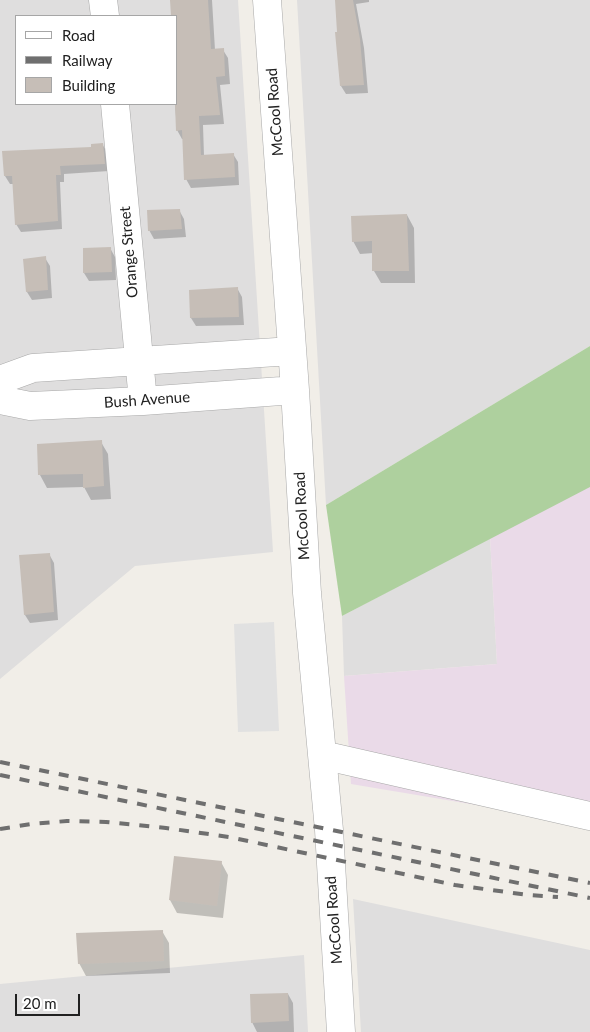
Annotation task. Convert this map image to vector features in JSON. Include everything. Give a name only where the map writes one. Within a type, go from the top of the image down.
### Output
[{"type":"street","points":[[103,0],[105,15]]},
{"type":"street","name":"McCool Road","points":[[267,0],[295,390],[307,593],[329,830],[341,1032]]},
{"type":"street","name":"Orange Street","points":[[115,105],[143,401]]},
{"type":"street","points":[[0,380],[32,368],[292,351]]},
{"type":"street","name":"Bush Avenue","points":[[0,400],[30,406],[143,401],[295,390]]},
{"type":"street","points":[[322,755],[590,816]]},
{"type":"shaded area","points":[[0,0],[238,0],[273,552],[135,566],[0,679]]},
{"type":"shaded area","points":[[297,0],[590,0],[590,346],[326,505]]},
{"type":"shaded area","points":[[590,486],[590,824],[351,784],[344,676],[497,664],[490,537]]},
{"type":"shaded area","points":[[490,537],[497,664],[344,676],[342,616]]},
{"type":"shaded area","points":[[274,622],[279,731],[238,732],[234,624]]},
{"type":"shaded area","points":[[353,899],[590,950],[590,1032],[361,1032]]},
{"type":"shaded area","points":[[304,955],[308,1032],[0,1032],[0,984]]},
{"type":"green space","points":[[590,346],[590,487],[342,616],[326,505]]},
{"type":"building","points":[[170,0],[208,0],[211,49],[224,48],[225,76],[216,77],[220,115],[199,116],[201,155],[234,153],[235,177],[184,180],[182,130],[176,131],[175,105],[178,105],[178,15],[171,15]]},
{"type":"building","points":[[335,0],[353,0],[360,39],[364,85],[340,86],[335,32],[337,32]]},
{"type":"building","points":[[103,143],[105,164],[60,166],[61,175],[56,175],[58,221],[15,225],[12,176],[4,176],[2,151],[91,147],[91,144]]},
{"type":"building","points":[[180,209],[182,229],[148,231],[147,210]]},
{"type":"building","points":[[407,214],[409,271],[372,271],[372,241],[352,242],[351,216]]},
{"type":"building","points":[[111,247],[112,272],[83,273],[83,248]]},
{"type":"building","points":[[46,256],[48,290],[26,292],[23,259]]},
{"type":"building","points":[[238,287],[239,317],[190,318],[189,290]]},
{"type":"building","points":[[102,440],[104,486],[83,488],[83,474],[38,475],[37,444]]},
{"type":"building","points":[[50,553],[54,612],[24,615],[19,555]]},
{"type":"building","points":[[174,856],[222,861],[217,906],[169,900]]},
{"type":"building","points":[[163,930],[164,961],[78,964],[76,933]]},
{"type":"building","points":[[288,993],[289,1021],[251,1023],[250,994]]},
{"type":"railway","points":[[0,762],[590,883]]},
{"type":"railway","points":[[0,775],[590,898]]},
{"type":"railway","points":[[0,829],[67,821],[106,822],[166,828],[229,837],[455,885],[558,897]]}]
